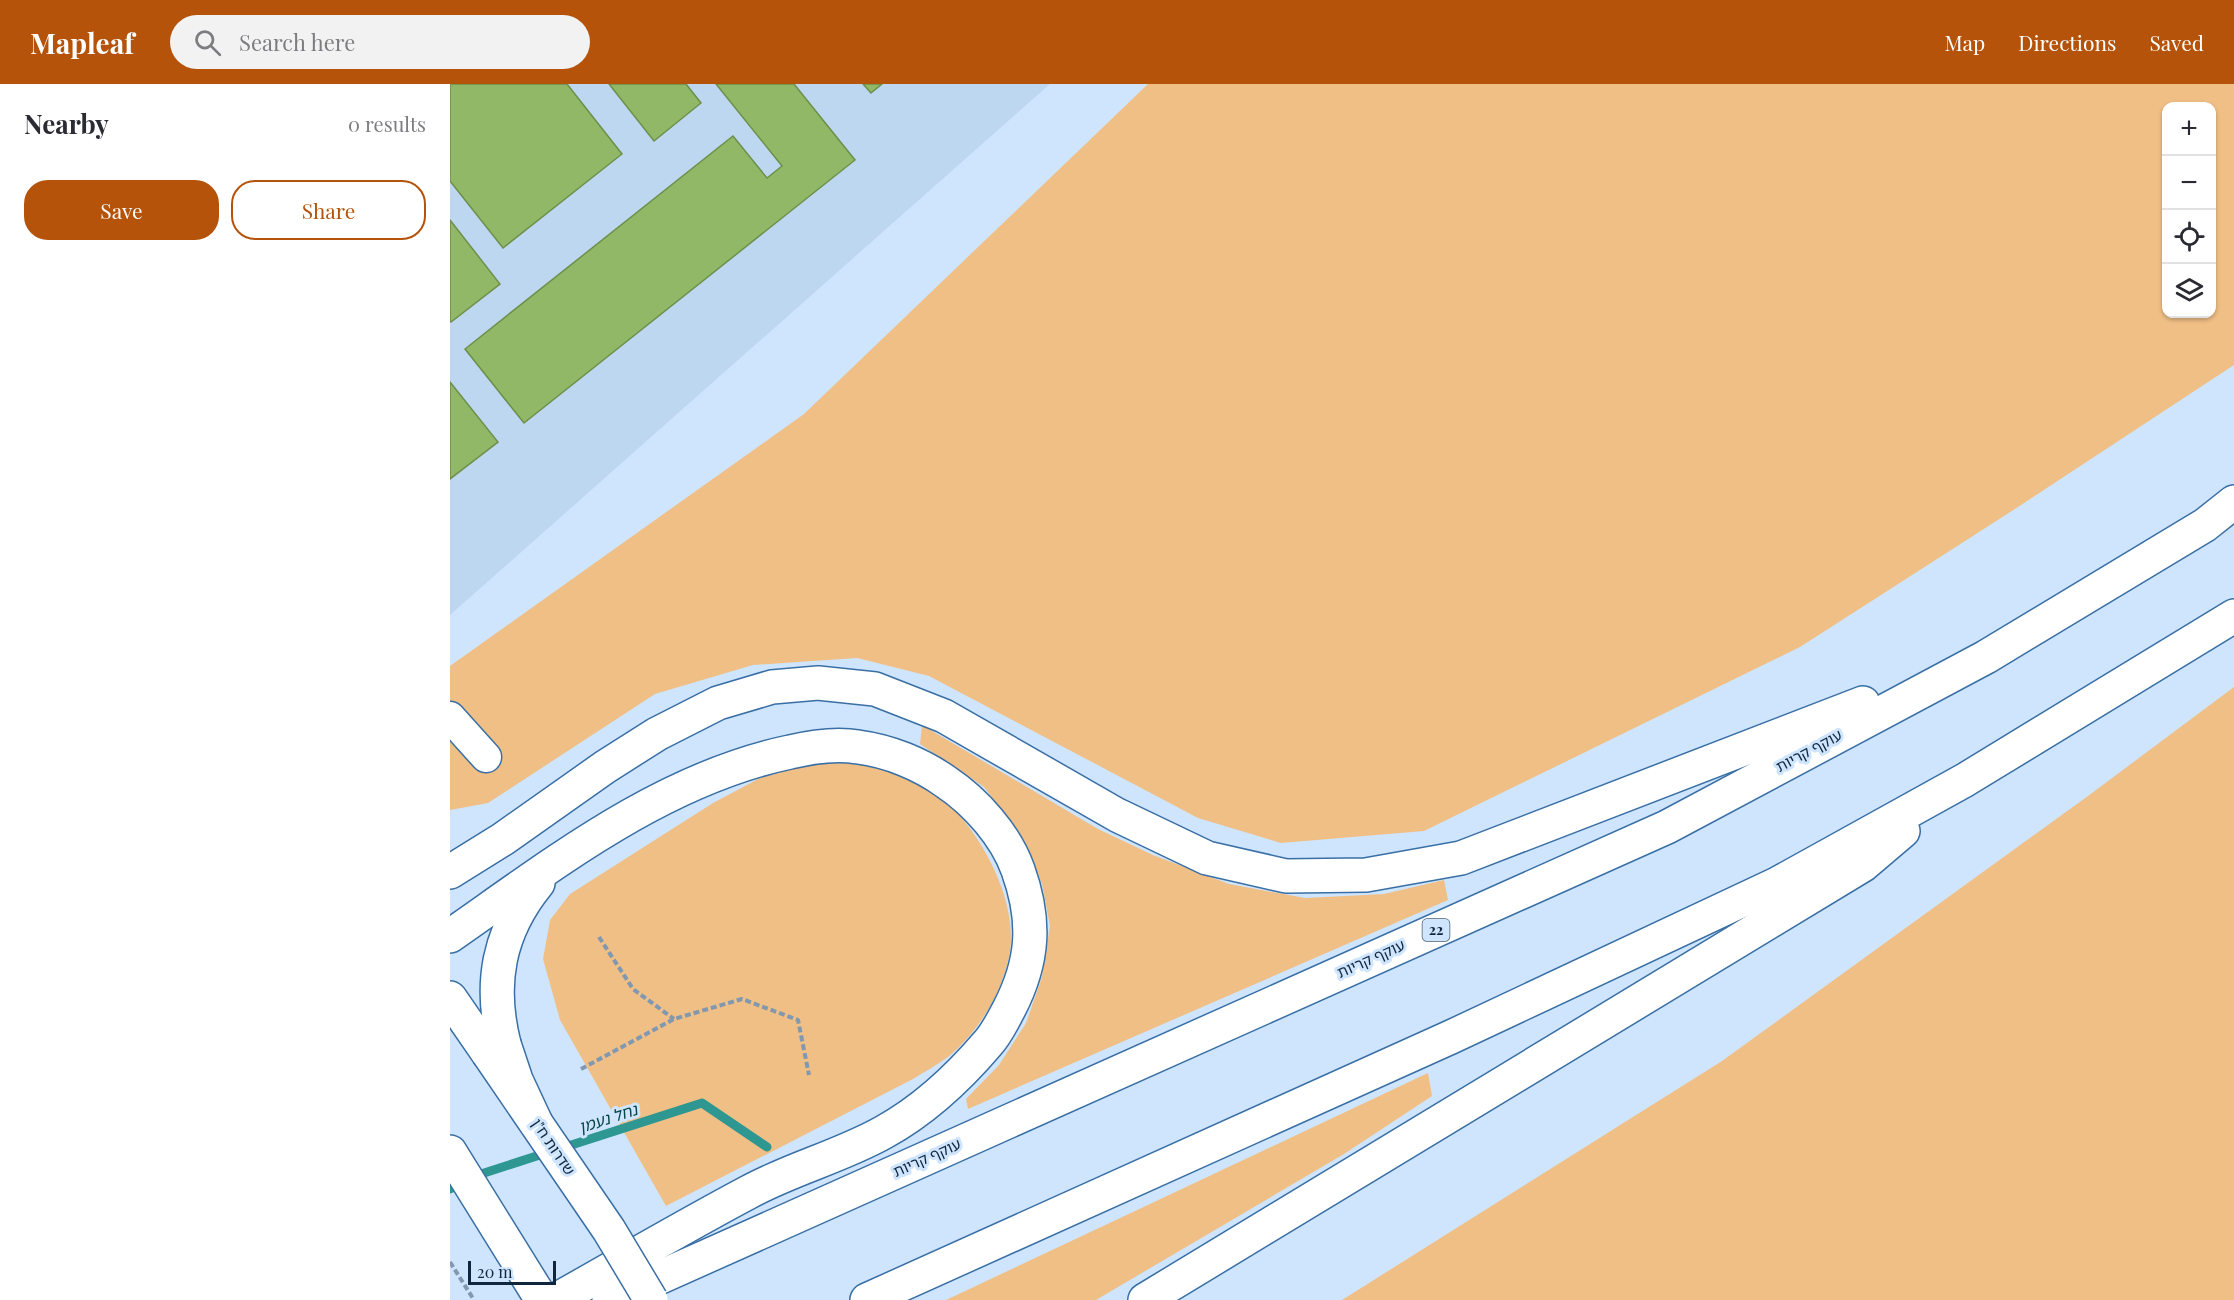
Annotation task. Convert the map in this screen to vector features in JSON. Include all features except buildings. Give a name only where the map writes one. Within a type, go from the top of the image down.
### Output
[{"type":"main road","name":"עוקף קריות","points":[[609,1300],[1667,826],[1986,657],[2205,525],[2234,502]]},
{"type":"main road","points":[[867,1300],[1451,1037],[1777,884],[1965,780],[2234,616]]},
{"type":"main road","points":[[450,872],[657,734],[718,703],[772,687],[818,683],[875,689],[944,716],[1117,815],[1207,858],[1286,876],[1366,875],[1461,858],[1761,741],[1986,657]]},
{"type":"main road","points":[[450,936],[553,864],[664,797],[706,777],[761,758],[812,747],[856,746],[896,756],[922,767],[962,792],[1013,855],[1024,888],[1031,927],[1028,961],[1018,992],[990,1042],[938,1095],[884,1132],[750,1191],[556,1300]]},
{"type":"main road","points":[[1145,1300],[1863,865],[1965,780]]},
{"type":"main road","points":[[450,849],[475,847],[503,838]]},
{"type":"main road","points":[[496,1048],[497,987],[504,943],[525,899],[553,864]]},
{"type":"main road","points":[[450,998],[496,1048]]},
{"type":"main road","name":"שדרות ח\"ן","points":[[496,1048],[516,1080],[536,1123],[609,1230],[651,1300]]},
{"type":"main road","points":[[455,1160],[542,1300]]},
{"type":"street","points":[[450,717],[486,757]]},
{"type":"path","points":[[599,937],[633,989],[674,1019]]},
{"type":"path","points":[[581,1069],[674,1019],[742,999],[798,1020],[809,1075]]},
{"type":"path","points":[[450,1262],[474,1300]]},
{"type":"shaded area","points":[[450,84],[1050,84],[450,615]]},
{"type":"shaded area","points":[[1148,84],[2234,84],[2234,365],[1800,647],[1424,831],[1281,843],[1198,818],[929,676],[857,658],[753,665],[655,694],[488,803],[450,810],[450,666],[804,414]]},
{"type":"shaded area","points":[[2234,687],[2234,1300],[1342,1300],[1722,1061],[2088,796]]},
{"type":"shaded area","points":[[922,725],[1098,829],[1153,855],[1229,884],[1305,898],[1384,894],[1444,880],[1448,900],[968,1109],[966,1099],[999,1065],[1026,1023],[1042,977],[1050,926],[1042,884],[1028,849],[984,787],[920,744]]},
{"type":"shaded area","points":[[813,763],[858,763],[891,771],[930,789],[960,816],[986,853],[1005,897],[1010,919],[1011,940],[1004,975],[986,1014],[959,1048],[944,1060],[913,1079],[666,1206],[560,1020],[543,959],[550,920],[570,894],[713,803],[760,778]]},
{"type":"shaded area","points":[[1428,1073],[1432,1096],[1344,1154],[1096,1300],[946,1300]]},
{"type":"waterway","name":"נחל נעמן","points":[[562,1148],[702,1103],[767,1147]]},
{"type":"waterway","name":"נחל נעמן","points":[[450,1189],[478,1175],[549,1152]]}]
